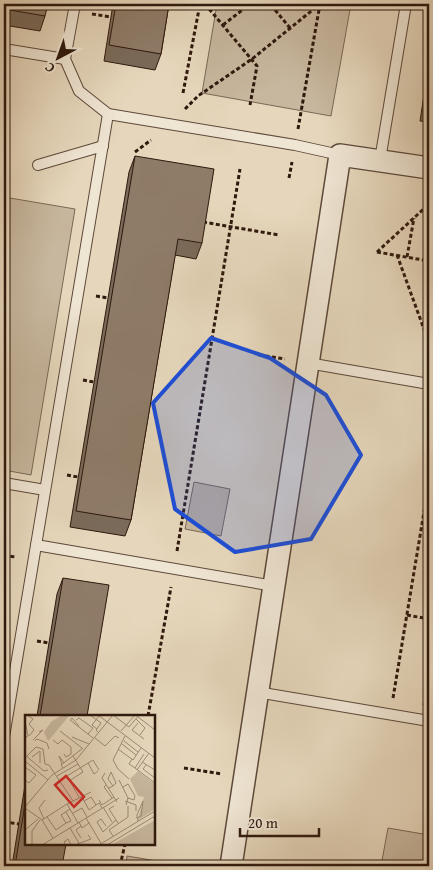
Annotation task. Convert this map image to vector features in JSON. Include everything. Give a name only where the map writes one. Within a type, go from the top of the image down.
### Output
[{"type":"street","points":[[231,866],[340,154],[429,168]]},
{"type":"lane","points":[[75,4],[65,59],[79,91],[108,114],[340,154]]},
{"type":"lane","points":[[380,160],[406,4]]},
{"type":"lane","points":[[4,49],[65,59]]},
{"type":"lane","points":[[4,737],[8,690],[36,546],[108,114]]},
{"type":"lane","points":[[38,165],[103,146]]},
{"type":"lane","points":[[308,363],[429,384]]},
{"type":"lane","points":[[4,483],[45,490]]},
{"type":"lane","points":[[36,546],[274,586]]},
{"type":"lane","points":[[257,692],[429,721]]},
{"type":"path","points":[[183,93],[200,4]]},
{"type":"path","points":[[205,4],[258,66],[250,105]]},
{"type":"path","points":[[224,25],[250,4],[263,9],[272,5],[290,28]]},
{"type":"path","points":[[135,152],[170,124],[198,96],[252,59],[320,4]]},
{"type":"path","points":[[289,178],[320,4]]},
{"type":"path","points":[[92,14],[111,17]]},
{"type":"path","points":[[148,715],[240,169]]},
{"type":"path","points":[[429,204],[377,252],[429,261]]},
{"type":"path","points":[[407,257],[414,218]]},
{"type":"path","points":[[202,222],[279,235]]},
{"type":"path","points":[[397,255],[429,343]]},
{"type":"path","points":[[392,707],[429,482]]},
{"type":"path","points":[[407,615],[429,619]]},
{"type":"path","points":[[184,768],[244,778]]},
{"type":"path","points":[[4,822],[19,824]]},
{"type":"path","points":[[120,866],[124,845]]},
{"type":"highlighted area","points":[[211,338],[270,358],[326,395],[361,455],[311,539],[235,552],[175,509],[153,403]]},
{"type":"shaded area","points":[[217,4],[351,4],[331,116],[202,93]]},
{"type":"shaded area","points":[[4,197],[75,209],[31,475],[4,470]]},
{"type":"shaded area","points":[[194,482],[230,489],[221,536],[185,529]]},
{"type":"shaded area","points":[[388,828],[429,835],[429,866],[381,866]]},
{"type":"shaded area","points":[[127,856],[163,862],[163,866],[126,866]]},
{"type":"building","points":[[4,4],[48,4],[45,16],[4,9]]},
{"type":"building","points":[[116,4],[169,4],[161,54],[109,45]]},
{"type":"building","points":[[429,72],[429,113],[423,112]]},
{"type":"building","points":[[135,156],[214,169],[202,243],[178,239],[131,520],[76,511]]},
{"type":"building","points":[[63,578],[109,585],[87,715],[40,715]]},
{"type":"building","points":[[25,804],[25,845],[66,845],[62,866],[15,866]]}]
